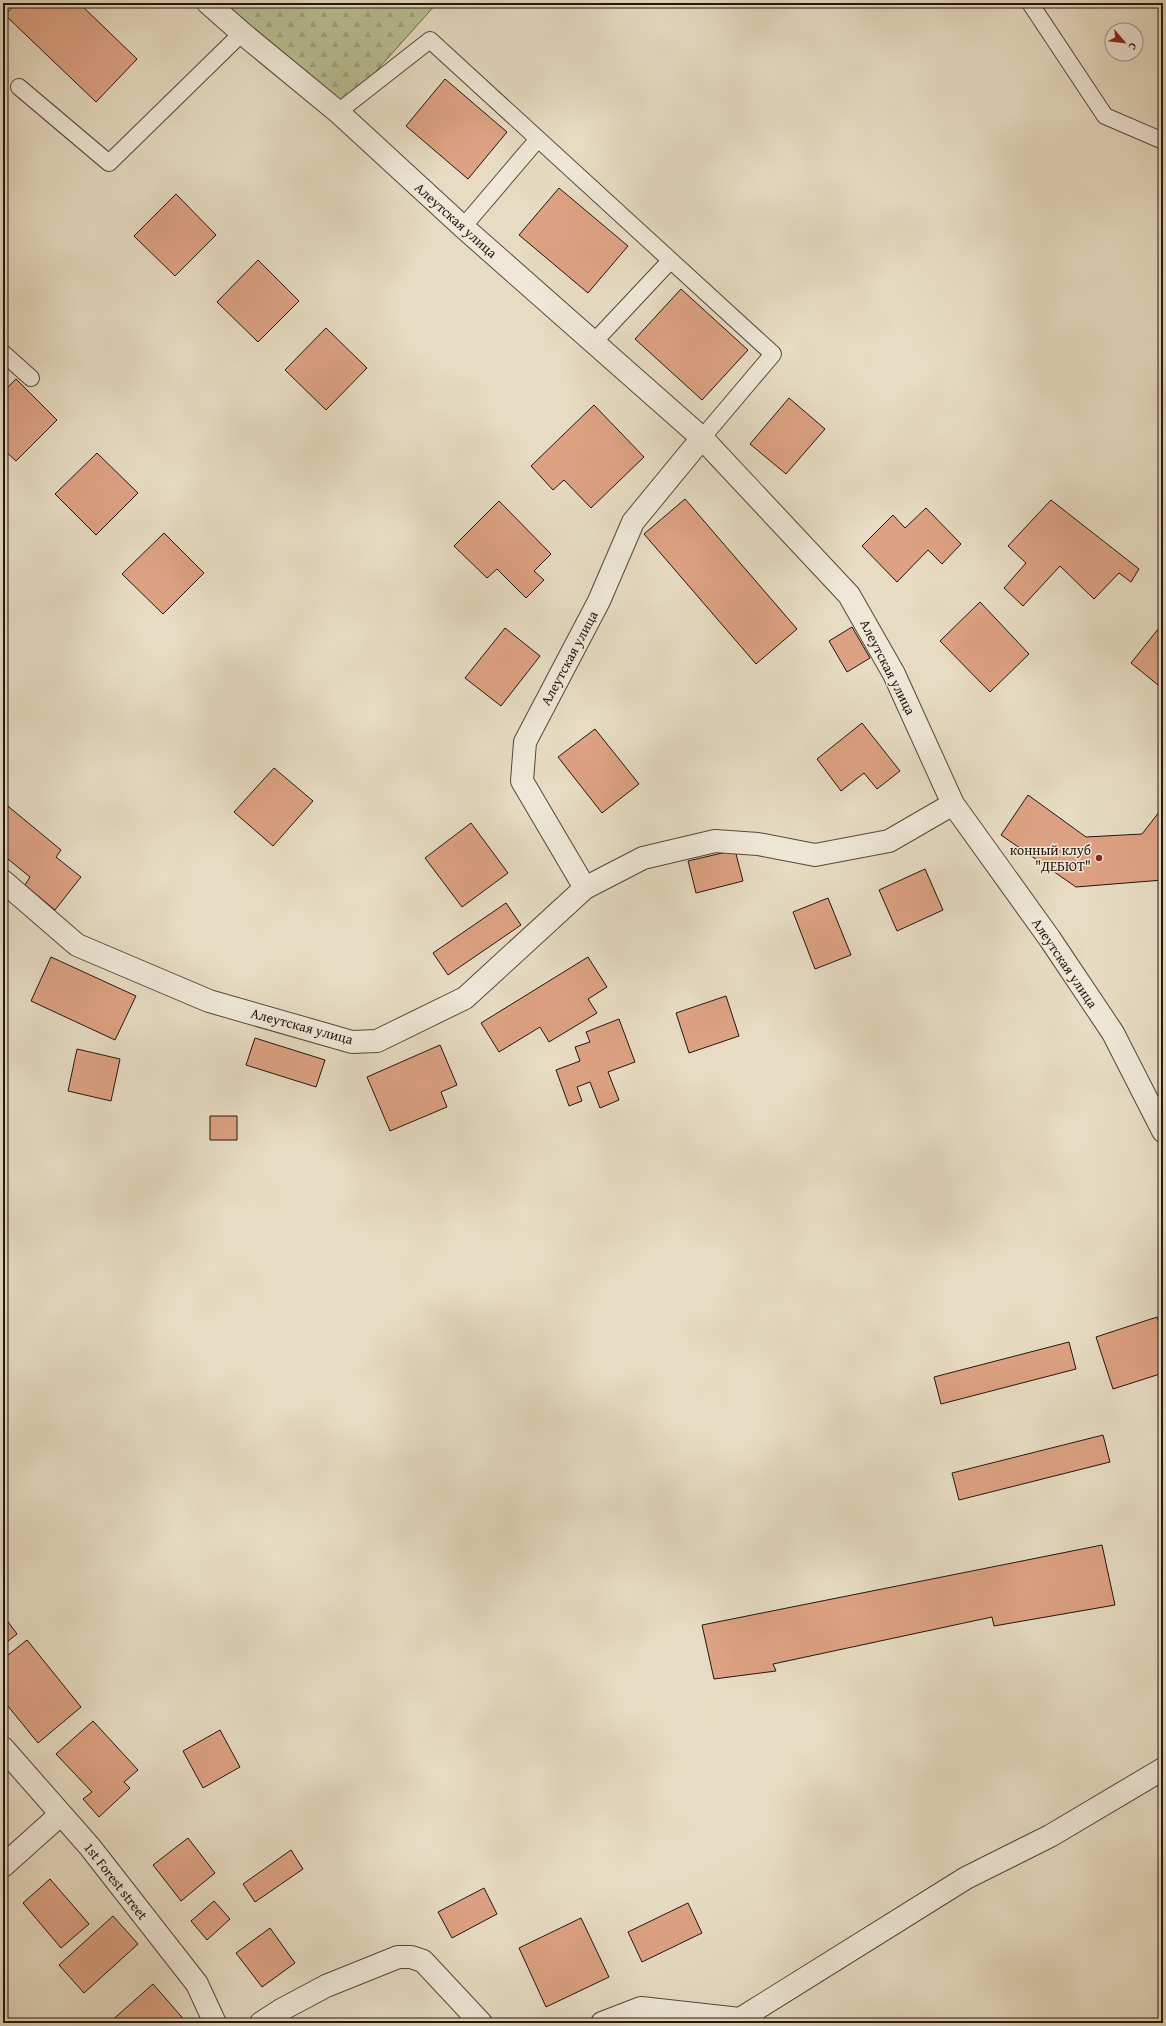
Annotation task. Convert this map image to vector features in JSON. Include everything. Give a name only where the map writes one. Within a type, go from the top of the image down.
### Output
[{"type":"street","name":"Алеутская улица","points":[[208,3],[338,112],[463,227],[702,438],[849,595],[894,674],[954,804],[1050,939],[1113,1033],[1163,1131]]},
{"type":"street","name":"Алеутская улица","points":[[584,888],[522,781],[525,742],[600,601],[633,522],[702,438]]},
{"type":"street","name":"Алеутская улица","points":[[3,880],[77,945],[209,1001],[352,1042],[377,1041],[465,998],[584,888],[644,858],[715,841],[758,844],[815,855],[889,841],[954,804]]},
{"type":"street","name":"1st Forest street","points":[[3,1748],[90,1847],[197,1984],[215,2023]]},
{"type":"street","points":[[602,2023],[641,2008],[740,2019],[966,1878],[1050,1836],[1163,1769]]},
{"type":"street","points":[[3,1866],[61,1814]]},
{"type":"street","points":[[261,2023],[281,2010],[326,1986],[398,1957],[412,1957],[423,1961],[481,2023]]},
{"type":"lane","points":[[1030,3],[1105,116],[1163,142]]},
{"type":"lane","points":[[19,87],[108,163],[242,33]]},
{"type":"lane","points":[[338,112],[430,40],[773,354],[702,438]]},
{"type":"lane","points":[[463,227],[538,139]]},
{"type":"lane","points":[[593,342],[670,261]]},
{"type":"lane","points":[[3,353],[31,378]]},
{"type":"green space","points":[[221,3],[437,3],[345,106]]},
{"type":"building","points":[[16,3],[79,3],[137,59],[96,102],[5,15]]},
{"type":"building","points":[[445,79],[507,132],[468,179],[406,126]]},
{"type":"building","points":[[559,188],[628,246],[588,293],[519,235]]},
{"type":"building","points":[[176,194],[216,235],[175,276],[134,236]]},
{"type":"building","points":[[258,260],[299,301],[258,342],[217,302]]},
{"type":"building","points":[[681,289],[748,350],[702,400],[635,339]]},
{"type":"building","points":[[326,328],[367,368],[326,410],[285,370]]},
{"type":"building","points":[[16,379],[57,420],[16,461],[3,449],[3,392]]},
{"type":"building","points":[[789,398],[825,429],[786,474],[750,444]]},
{"type":"building","points":[[594,405],[644,457],[591,508],[564,480],[553,490],[531,466]]},
{"type":"building","points":[[97,453],[138,493],[96,535],[55,494]]},
{"type":"building","points":[[685,499],[797,629],[756,664],[644,534]]},
{"type":"building","points":[[1051,500],[1139,569],[1131,582],[1119,573],[1094,599],[1060,566],[1023,606],[1004,588],[1026,563],[1008,546]]},
{"type":"building","points":[[499,501],[551,554],[534,571],[544,580],[526,598],[497,569],[487,578],[454,546]]},
{"type":"building","points":[[926,508],[961,544],[942,564],[928,550],[897,582],[862,546],[893,515],[905,528]]},
{"type":"building","points":[[164,533],[204,573],[163,614],[122,574]]},
{"type":"building","points":[[980,602],[1029,654],[990,692],[940,641]]},
{"type":"building","points":[[1163,623],[1163,689],[1131,663]]},
{"type":"building","points":[[852,627],[870,658],[847,672],[829,641]]},
{"type":"building","points":[[505,628],[540,656],[501,706],[465,678]]},
{"type":"building","points":[[862,723],[900,771],[877,789],[864,773],[841,791],[817,759]]},
{"type":"building","points":[[595,729],[639,784],[602,813],[558,757]]},
{"type":"building","points":[[274,768],[313,801],[273,846],[234,812]]},
{"type":"building","name":"конный клуб \"ДЕБЮТ\"","points":[[1028,795],[1086,837],[1142,834],[1163,807],[1163,880],[1076,887],[1001,835]]},
{"type":"building","points":[[3,802],[61,850],[56,857],[81,877],[55,910],[25,885],[30,877],[3,855]]},
{"type":"building","points":[[471,823],[508,873],[462,907],[425,858]]},
{"type":"building","points":[[735,850],[743,881],[696,893],[688,861]]},
{"type":"building","points":[[925,869],[943,910],[897,931],[879,890]]},
{"type":"building","points":[[828,898],[851,955],[815,969],[793,912]]},
{"type":"building","points":[[506,903],[521,925],[448,975],[433,953]]},
{"type":"building","points":[[51,957],[136,996],[115,1040],[31,1001]]},
{"type":"building","points":[[588,957],[607,987],[588,999],[597,1013],[549,1042],[540,1027],[499,1052],[481,1023]]},
{"type":"building","points":[[726,996],[739,1036],[689,1053],[676,1013]]},
{"type":"building","points":[[619,1019],[635,1062],[608,1072],[619,1100],[600,1108],[590,1082],[577,1087],[582,1101],[569,1106],[556,1070],[580,1061],[575,1047],[590,1042],[586,1032]]},
{"type":"building","points":[[255,1038],[325,1060],[316,1087],[246,1065]]},
{"type":"building","points":[[440,1045],[457,1085],[441,1092],[447,1107],[390,1131],[367,1077]]},
{"type":"building","points":[[77,1049],[120,1059],[111,1101],[68,1091]]},
{"type":"building","points":[[210,1116],[237,1116],[237,1140],[210,1140]]},
{"type":"building","points":[[1157,1317],[1163,1336],[1163,1373],[1113,1389],[1096,1337]]},
{"type":"building","points":[[1069,1342],[1076,1369],[941,1404],[934,1377]]},
{"type":"building","points":[[1103,1435],[1110,1462],[959,1500],[952,1473]]},
{"type":"building","points":[[1102,1545],[1115,1605],[994,1626],[992,1617],[773,1664],[776,1671],[714,1679],[702,1625]]},
{"type":"building","points":[[3,1615],[17,1634],[3,1645]]},
{"type":"building","points":[[27,1640],[81,1707],[38,1743],[3,1700],[3,1659]]},
{"type":"building","points":[[93,1721],[138,1770],[124,1782],[130,1788],[99,1817],[83,1799],[92,1792],[56,1754]]},
{"type":"building","points":[[220,1730],[240,1767],[203,1788],[183,1751]]},
{"type":"building","points":[[188,1838],[215,1873],[181,1901],[153,1865]]},
{"type":"building","points":[[291,1850],[303,1869],[255,1902],[243,1884]]},
{"type":"building","points":[[50,1879],[89,1924],[61,1948],[23,1903]]},
{"type":"building","points":[[484,1888],[497,1914],[452,1938],[438,1912]]},
{"type":"building","points":[[214,1901],[230,1919],[207,1940],[191,1921]]},
{"type":"building","points":[[688,1903],[702,1933],[642,1962],[628,1932]]},
{"type":"building","points":[[113,1916],[138,1944],[84,1993],[59,1965]]},
{"type":"building","points":[[581,1918],[609,1977],[546,2007],[519,1948]]},
{"type":"building","points":[[270,1928],[295,1963],[262,1987],[236,1953]]},
{"type":"building","points":[[153,1984],[187,2023],[109,2023]]},
{"type":"place","name":"конный клуб \"ДЕБЮТ\"","points":[[1099,858]]}]
